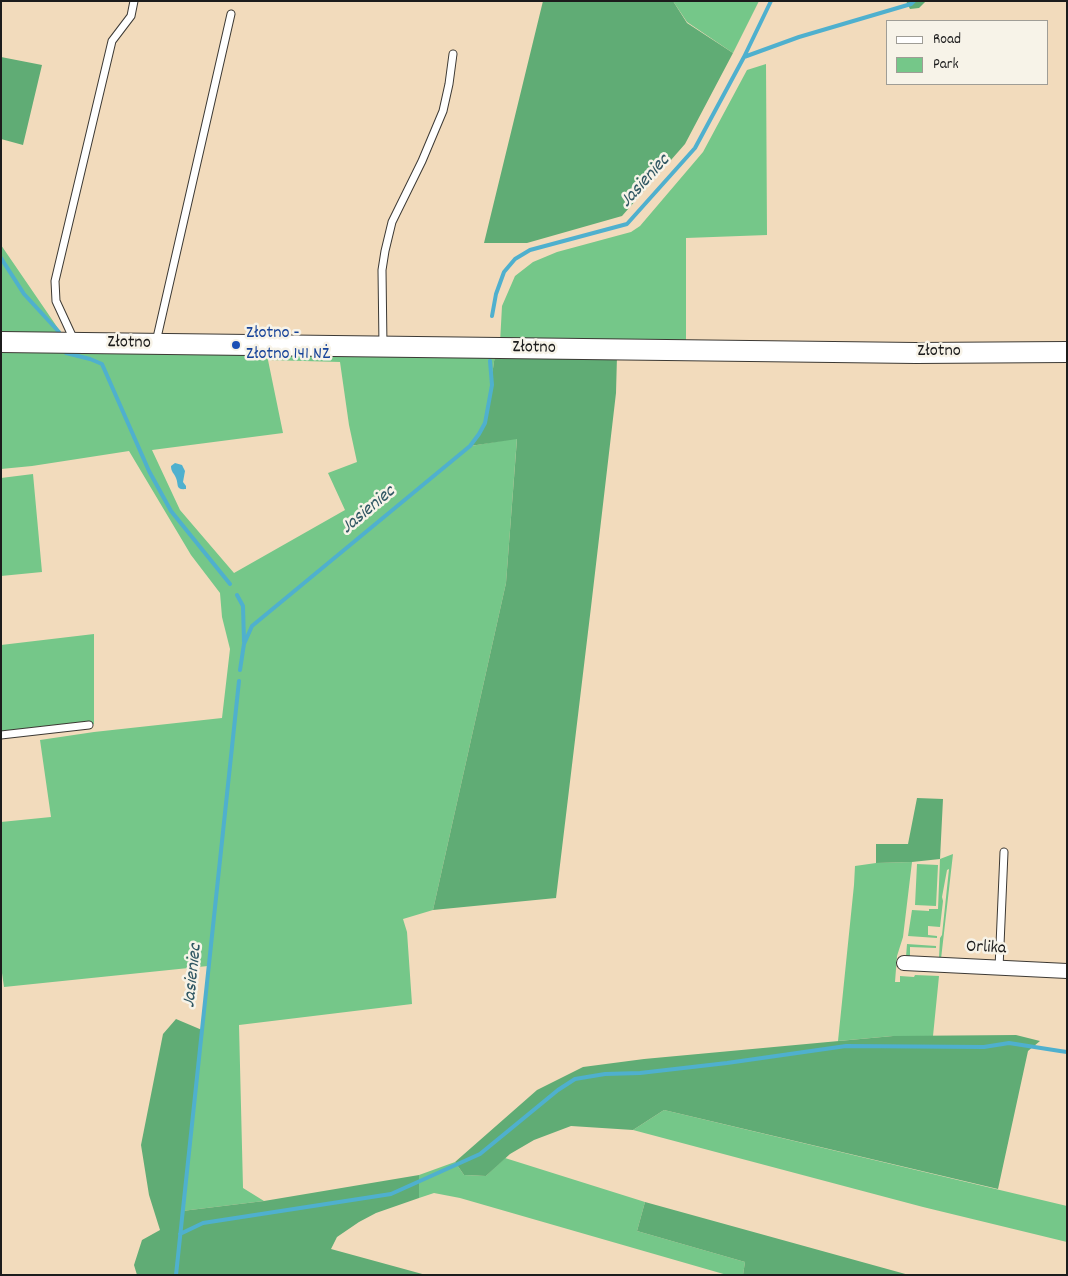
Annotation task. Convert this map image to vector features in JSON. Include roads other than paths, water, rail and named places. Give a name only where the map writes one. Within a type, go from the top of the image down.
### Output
[{"type":"street","name":"Złotno","points":[[1,342],[916,353],[1067,352]]},
{"type":"street","name":"Orlika","points":[[904,963],[1067,971]]},
{"type":"lane","points":[[75,343],[56,302],[55,281],[112,41],[131,16],[134,1]]},
{"type":"lane","points":[[155,344],[231,14]]},
{"type":"lane","points":[[384,347],[382,278],[385,250],[392,222],[422,161],[442,111],[449,84],[453,54]]},
{"type":"lane","points":[[1,735],[89,725]]},
{"type":"lane","points":[[999,968],[1004,852]]},
{"type":"water","points":[[175,463],[182,465],[185,471],[183,482],[186,489],[180,489],[178,486],[171,468]]},
{"type":"waterway","name":"Jasieniec","points":[[492,316],[496,294],[504,272],[515,259],[530,250],[627,224],[695,148],[744,57],[771,1]]},
{"type":"waterway","points":[[744,57],[799,37],[911,4],[914,1]]},
{"type":"waterway","points":[[1,258],[24,294],[59,332]]},
{"type":"waterway","points":[[66,353],[102,364],[149,471],[171,511],[230,584]]},
{"type":"waterway","name":"Jasieniec","points":[[240,670],[244,644],[252,626],[470,446],[485,423],[492,385],[490,361]]},
{"type":"waterway","points":[[237,595],[243,606],[244,642]]},
{"type":"waterway","name":"Jasieniec","points":[[176,1275],[239,681]]},
{"type":"waterway","points":[[180,1234],[203,1223],[391,1194],[480,1154],[558,1090],[575,1079],[605,1074],[640,1073],[727,1063],[846,1046],[984,1047],[1009,1043],[1067,1052]]},
{"type":"place","name":"Złotno - Złotno 141 NŻ","points":[[236,345]]}]
